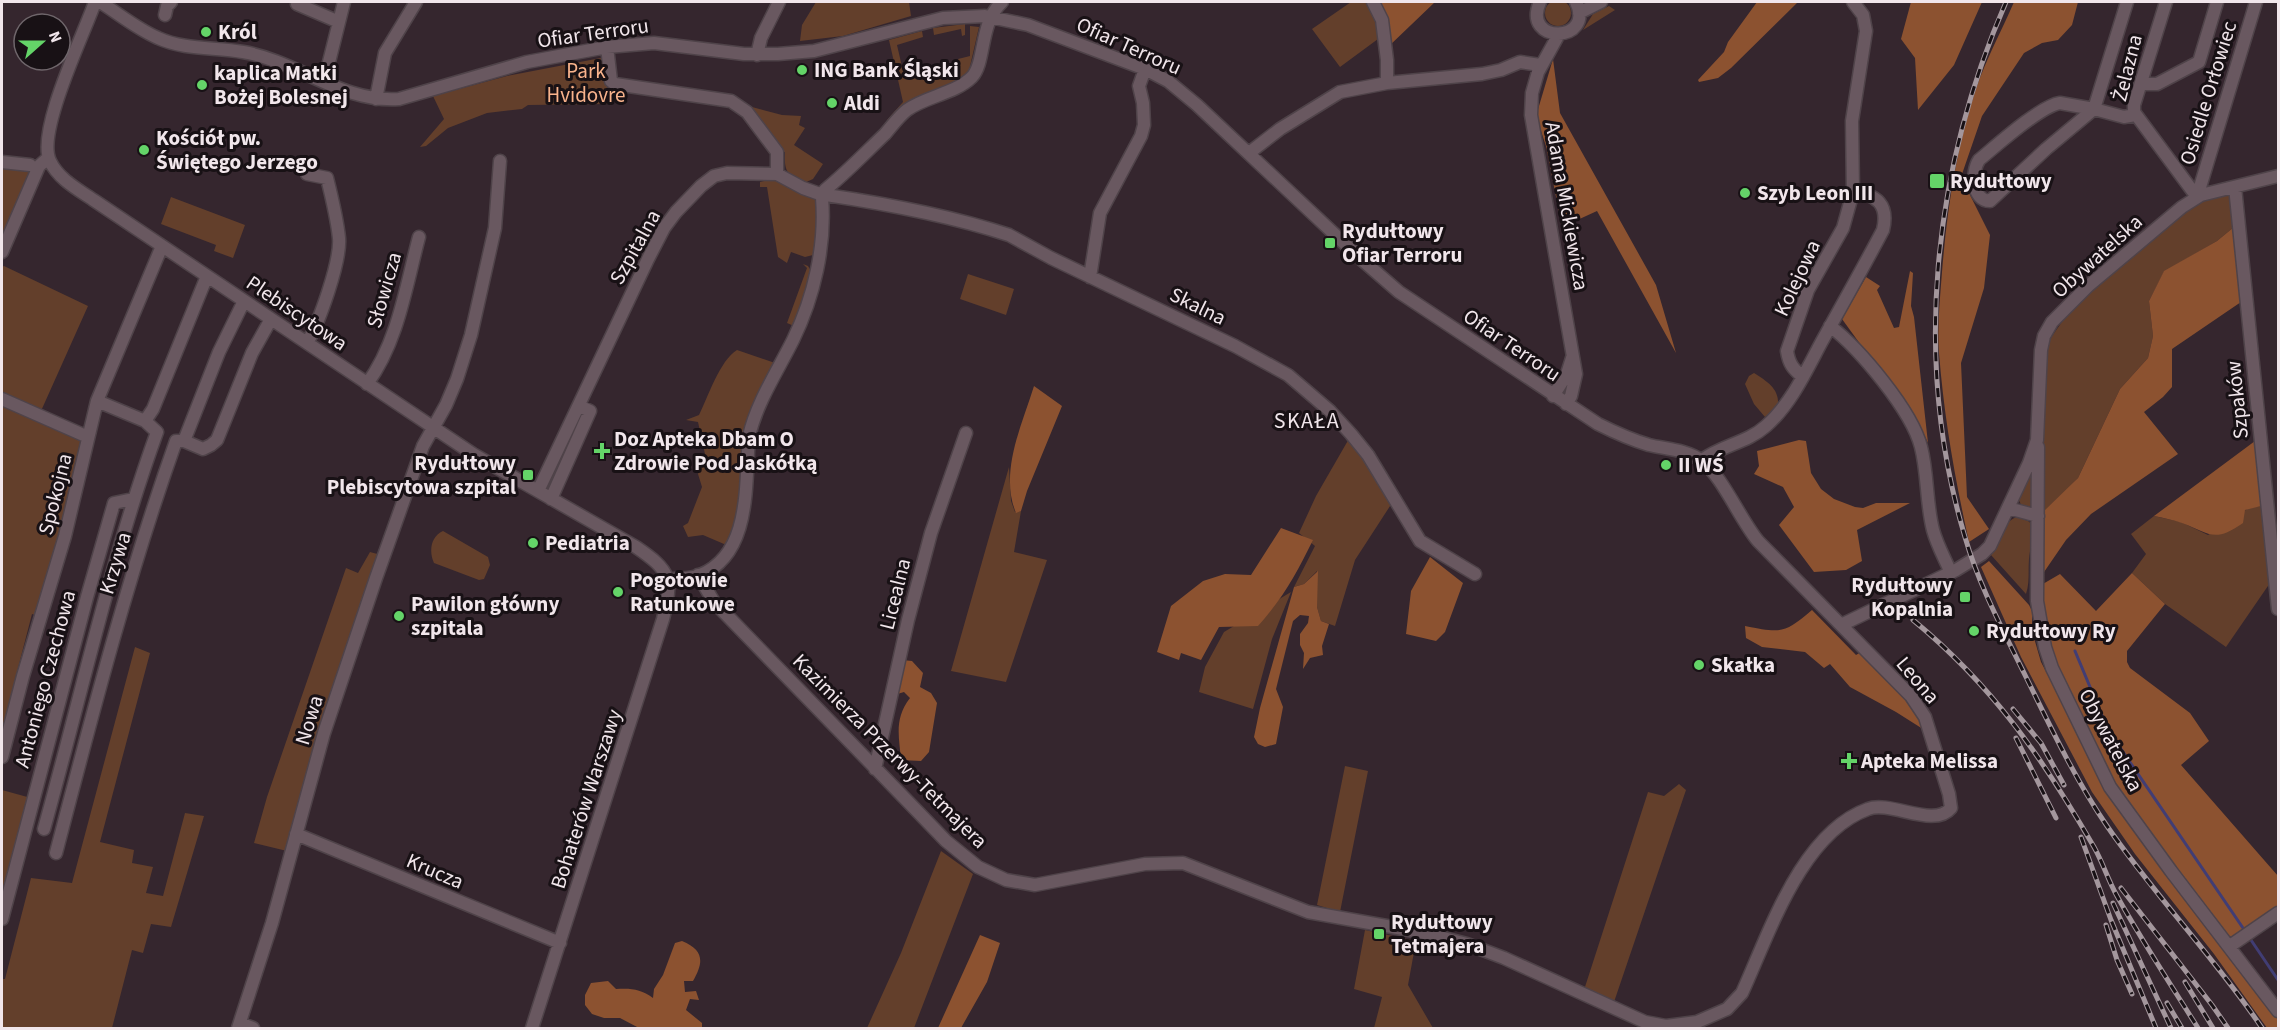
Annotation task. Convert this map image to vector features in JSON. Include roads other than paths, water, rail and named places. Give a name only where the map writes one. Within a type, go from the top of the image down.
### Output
[{"type":"street","points":[[2,252],[39,166],[48,158],[47,133],[95,2]]},
{"type":"street","name":"Ofiar Terroru","points":[[100,2],[164,40],[178,45],[245,52],[298,70],[358,95],[376,99],[399,99],[527,62],[607,47],[654,43],[758,55],[814,51],[943,18],[990,17],[1016,21],[1145,69],[1182,91],[1399,292],[1598,424],[1619,434],[1702,460]]},
{"type":"street","points":[[165,15],[167,6],[171,2]]},
{"type":"street","points":[[758,55],[761,38],[779,2]]},
{"type":"street","points":[[668,580],[698,575],[716,566],[728,554],[736,541],[741,525],[749,436],[757,409],[794,337],[807,306],[823,234],[822,194],[846,173],[906,111],[960,86],[972,77],[976,71],[990,17],[1002,2]]},
{"type":"street","points":[[1373,2],[1382,20],[1387,60],[1387,83]]},
{"type":"street","points":[[1577,7],[1601,2]]},
{"type":"street","name":"Kolejowa","points":[[1803,377],[1788,362],[1787,351],[1808,290],[1843,228],[1853,192],[1852,121],[1866,31],[1863,15],[1853,2]]},
{"type":"street","points":[[2127,2],[2094,109],[2046,149],[1990,201],[1980,198],[1975,186],[1976,165],[1979,160],[2053,104],[2060,103],[2094,109],[2124,117],[2135,115]]},
{"type":"street","name":"Żelazna","points":[[2166,2],[2134,105],[2135,115],[2198,197]]},
{"type":"street","name":"Osiedle Orłowiec","points":[[2141,84],[2157,84],[2199,62],[2217,2]]},
{"type":"street","name":"Osiedle Orłowiec","points":[[2198,197],[2256,2]]},
{"type":"street","points":[[376,99],[385,53],[418,3]]},
{"type":"street","name":"Adama Mickiewicza","points":[[1537,3],[1538,19],[1545,36],[1532,93],[1532,126],[1576,380],[1566,404]]},
{"type":"street","points":[[297,4],[341,11],[324,82]]},
{"type":"street","name":"Adama Mickiewicza","points":[[1540,65],[1559,34],[1568,32],[1574,27],[1577,7]]},
{"type":"street","points":[[1543,28],[1559,34]]},
{"type":"street","points":[[607,47],[609,75],[615,84],[672,94],[731,100],[743,107],[777,152],[777,174]]},
{"type":"street","points":[[1249,153],[1280,129],[1340,92],[1387,83],[1482,74],[1501,70],[1520,62],[1540,65]]},
{"type":"street","points":[[1090,277],[1100,213],[1141,136],[1143,114],[1139,86],[1145,69]]},
{"type":"street","name":"Plebiscytowa","points":[[48,158],[56,171],[65,179],[367,384],[473,454],[652,558],[663,570],[668,580]]},
{"type":"street","name":"Nowa","points":[[239,1026],[272,924],[324,733],[372,589],[423,446],[457,380],[471,335],[495,228],[500,161]]},
{"type":"street","points":[[2,162],[30,165]]},
{"type":"street","name":"Szpitalna","points":[[538,491],[648,259],[664,228],[676,212],[714,176],[727,173],[777,174],[803,188],[822,194]]},
{"type":"street","points":[[307,174],[327,178],[339,239],[338,257],[314,331],[307,344]]},
{"type":"street","name":"Obywatelska","points":[[2278,176],[2198,197],[2182,207],[2088,286],[2048,329],[2040,350],[2037,440],[2037,601],[2042,636],[2052,668],[2110,787],[2278,1011]]},
{"type":"street","name":"Szpaków","points":[[2235,187],[2278,609]]},
{"type":"street","points":[[1830,326],[1847,339],[1916,431],[1922,448],[1934,533],[1951,573],[1841,625],[1755,538],[1715,474],[1702,460],[1712,453],[1744,441],[1764,428],[1777,416],[1803,377],[1830,326],[1883,230],[1885,220],[1883,208],[1876,198],[1866,193],[1853,192]]},
{"type":"street","name":"Skalna","points":[[822,194],[910,208],[969,222],[1009,235],[1280,370],[1330,411],[1368,456],[1420,542],[1475,574]]},
{"type":"street","name":"Słowicza","points":[[367,384],[387,350],[419,237]]},
{"type":"street","name":"Spokojna","points":[[2,757],[22,676],[65,536],[97,401],[162,246]]},
{"type":"street","points":[[145,421],[153,409],[207,276]]},
{"type":"street","name":"Krzywa","points":[[56,853],[123,602],[180,441],[244,301]]},
{"type":"street","points":[[97,401],[145,421],[157,432],[203,449],[217,440],[252,353],[271,319]]},
{"type":"street","name":"Adama Mickiewicza","points":[[1553,396],[1567,375],[1572,354]]},
{"type":"street","points":[[2,399],[88,437]]},
{"type":"street","points":[[551,498],[590,411],[579,406]]},
{"type":"street","name":"Antoniego Czechowa","points":[[44,829],[91,647],[133,498],[157,432]]},
{"type":"street","name":"Licealna","points":[[875,769],[908,620],[931,533],[966,433]]},
{"type":"street","name":"Obywatelska","points":[[1951,573],[1985,552],[2030,464],[2037,440]]},
{"type":"street","name":"Antoniego Czechowa","points":[[2,919],[114,503],[133,498]]},
{"type":"street","points":[[2008,508],[2038,516]]},
{"type":"street","name":"Kazimierza Przerwy-Tetmajera","points":[[698,575],[714,602],[946,841],[978,867],[1006,880],[1035,885],[1145,864],[1183,863],[1308,912],[1420,932],[1467,944],[1504,958],[1645,1022],[1666,1026],[1688,1024],[1719,1015],[1735,1001],[1742,993],[1794,879],[1811,855],[1850,818],[1874,807],[1932,816],[1945,814],[1951,808]]},
{"type":"street","name":"Bohaterów Warszawy","points":[[532,1029],[663,619],[669,592],[668,580]]},
{"type":"street","name":"Leona","points":[[1841,625],[1911,696],[1920,709],[1949,794],[1951,808]]},
{"type":"street","name":"Krucza","points":[[296,834],[560,943]]},
{"type":"street","points":[[2230,946],[2278,913]]},
{"type":"street","points":[[239,1026],[253,1029]]},
{"type":"waterway","points":[[2075,651],[2108,730],[2243,928]]},
{"type":"waterway","points":[[2251,940],[2278,980]]},
{"type":"railway","points":[[2006,2],[1981,66],[1961,132],[1947,198],[1938,266],[1935,334],[1939,402],[1949,470],[1965,537],[1992,608],[2084,790],[2126,852],[2225,977],[2262,1028]]},
{"type":"railway","points":[[1913,620],[1942,645],[1992,697],[2035,753],[2075,814],[2127,913],[2198,1028]]},
{"type":"railway","points":[[2013,709],[2041,743],[2064,785]]},
{"type":"railway","points":[[2016,738],[2056,818]]},
{"type":"railway","points":[[2081,837],[2111,920],[2156,1028]]},
{"type":"railway","points":[[2121,888],[2228,1028]]},
{"type":"railway","points":[[2113,903],[2171,1028]]},
{"type":"railway","points":[[2106,925],[2117,960],[2132,994]]},
{"type":"railway","points":[[2185,982],[2213,1028]]},
{"type":"railway","points":[[2167,1003],[2182,1028]]},
{"type":"place","name":"Król","points":[[206,32]]},
{"type":"place","name":"ING Bank Śląski","points":[[802,70]]},
{"type":"place","name":"kaplica Matki Bożej Bolesnej","points":[[202,85]]},
{"type":"place","name":"Aldi","points":[[832,103]]},
{"type":"place","name":"Kościół pw. Świętego Jerzego","points":[[144,150]]},
{"type":"place","name":"Rydułtowy","points":[[1937,181]]},
{"type":"place","name":"Szyb Leon III","points":[[1745,193]]},
{"type":"place","name":"Rydułtowy Ofiar Terroru","points":[[1330,243]]},
{"type":"place","name":"Doz Apteka Dbam O Zdrowie Pod Jaskółką","points":[[602,451]]},
{"type":"place","name":"II WŚ","points":[[1666,465]]},
{"type":"place","name":"Rydułtowy Plebiscytowa szpital","points":[[528,475]]},
{"type":"place","name":"Pediatria","points":[[533,543]]},
{"type":"place","name":"Pogotowie Ratunkowe","points":[[618,592]]},
{"type":"place","name":"Rydułtowy Kopalnia","points":[[1965,597]]},
{"type":"place","name":"Pawilon główny szpitala","points":[[399,616]]},
{"type":"place","name":"Rydułtowy Ry","points":[[1974,631]]},
{"type":"place","name":"Skałka","points":[[1699,665]]},
{"type":"place","name":"Apteka Melissa","points":[[1849,761]]},
{"type":"place","name":"Rydułtowy Tetmajera","points":[[1379,934]]},
{"type":"district","name":"SKAŁA","points":[[1307,420]]},
{"type":"park label","name":"Park Hvidovre","points":[[586,83]]}]
